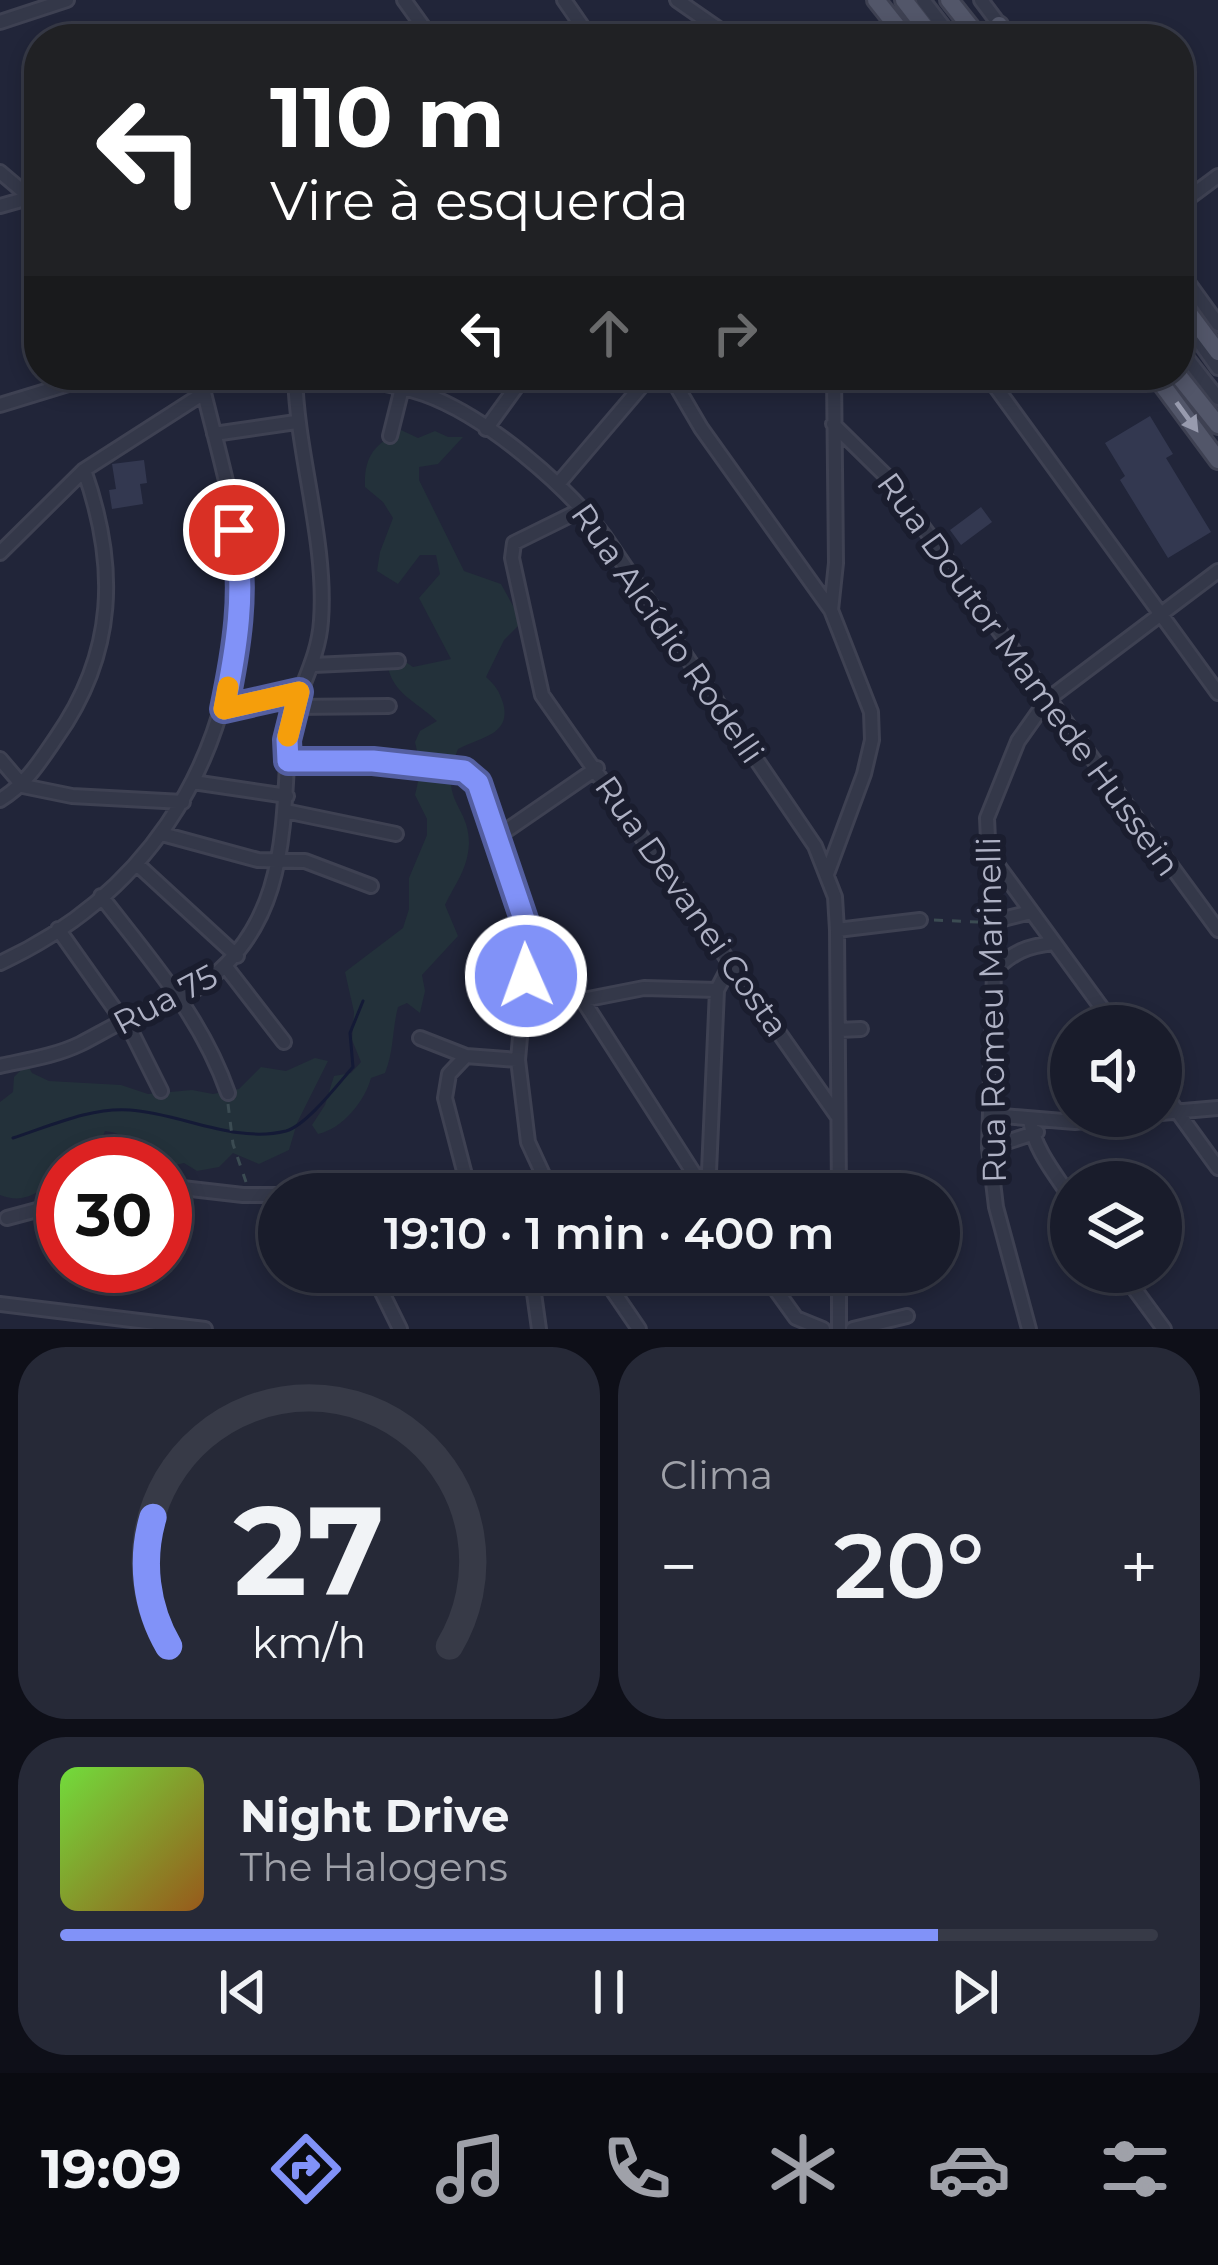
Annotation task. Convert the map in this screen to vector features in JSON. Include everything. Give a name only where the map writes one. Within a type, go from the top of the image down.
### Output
[{"type":"main road","points":[[876,0],[895,24]]},
{"type":"main road","points":[[904,0],[922,24]]},
{"type":"main road","points":[[949,0],[968,24]]},
{"type":"main road","points":[[1194,320],[1218,352]]},
{"type":"main road","points":[[1166,390],[1218,460]]},
{"type":"main road","points":[[1190,390],[1218,425]]},
{"type":"street","points":[[0,22],[67,0]]},
{"type":"street","points":[[677,0],[711,24]]},
{"type":"street","points":[[923,0],[941,24]]},
{"type":"street","points":[[940,0],[958,24]]},
{"type":"street","points":[[0,172],[24,191]]},
{"type":"street","points":[[1194,291],[1218,324]]},
{"type":"street","points":[[1194,334],[1218,368]]},
{"type":"street","points":[[1194,367],[1218,398]]},
{"type":"street","points":[[0,405],[49,390]]},
{"type":"street","points":[[0,963],[58,929],[137,865],[183,802],[224,709],[233,664],[240,556],[204,390]]},
{"type":"street","name":"Rua 75","points":[[1,1062],[76,1046],[180,998],[226,967],[258,924],[275,881],[294,707],[314,664],[321,620],[295,390]]},
{"type":"street","points":[[389,436],[401,390]]},
{"type":"street","name":"Rua Alcídio Rodelli","points":[[408,390],[447,404],[486,430],[559,483],[584,509],[815,846],[835,896],[839,1173]]},
{"type":"street","points":[[486,430],[514,390]]},
{"type":"street","points":[[559,483],[638,390]]},
{"type":"street","points":[[679,390],[831,610],[871,712],[872,740],[864,774],[826,874]]},
{"type":"street","points":[[831,610],[836,563],[834,390]]},
{"type":"street","points":[[998,390],[1218,693]]},
{"type":"street","points":[[0,553],[84,470],[204,393]]},
{"type":"street","points":[[214,434],[296,422]]},
{"type":"street","name":"Rua Doutor Mamede Hussein","points":[[833,424],[885,475],[1218,930]]},
{"type":"street","points":[[0,800],[23,786],[71,717],[92,679],[98,656],[106,559],[84,470]]},
{"type":"street","name":"Rua Devanei Costa","points":[[584,509],[514,543],[512,558],[542,695],[839,1118]]},
{"type":"street","name":"Rua Romeu Marinelli","points":[[1029,1329],[996,1207],[989,1148],[994,971],[987,818],[1018,741],[1047,700],[1218,571]]},
{"type":"street","points":[[314,664],[398,661]]},
{"type":"street","points":[[224,709],[299,692]]},
{"type":"street","points":[[294,707],[389,706]]},
{"type":"street","points":[[0,759],[23,786],[72,796],[183,802]]},
{"type":"street","points":[[288,761],[373,761],[467,774],[478,783],[529,934],[518,1060],[528,1142],[542,1173]]},
{"type":"street","points":[[497,837],[597,768]]},
{"type":"street","points":[[193,782],[395,833]]},
{"type":"street","points":[[162,834],[237,856],[305,861],[371,886]]},
{"type":"street","points":[[986,849],[1099,1005]]},
{"type":"street","points":[[137,865],[237,956]]},
{"type":"street","points":[[101,896],[180,998],[212,1049],[228,1093]]},
{"type":"street","points":[[991,922],[1030,912]]},
{"type":"street","points":[[837,930],[920,920]]},
{"type":"street","points":[[58,929],[143,1052],[161,1091]]},
{"type":"street","points":[[529,934],[559,963],[694,1173]]},
{"type":"street","points":[[994,971],[1011,954],[1028,946],[1054,943]]},
{"type":"street","points":[[709,1173],[717,990],[731,963]]},
{"type":"street","points":[[226,967],[284,1042]]},
{"type":"street","points":[[583,1000],[644,988],[717,990]]},
{"type":"street","points":[[838,1030],[861,1029]]},
{"type":"street","points":[[419,1038],[466,1056],[518,1060]]},
{"type":"street","points":[[465,1173],[445,1097],[449,1074],[466,1056]]},
{"type":"street","points":[[1182,1111],[1218,1108]]},
{"type":"street","points":[[990,1115],[1031,1127],[1050,1161]]},
{"type":"street","points":[[1182,1118],[1218,1168]]},
{"type":"street","points":[[989,1148],[1050,1123]]},
{"type":"street","points":[[192,1189],[258,1196]]},
{"type":"street","points":[[7,1218],[36,1210]]},
{"type":"street","points":[[382,1293],[400,1329]]},
{"type":"street","points":[[534,1293],[539,1329]]},
{"type":"street","points":[[614,1293],[639,1329]]},
{"type":"street","points":[[778,1293],[796,1318],[823,1329]]},
{"type":"street","points":[[839,1293],[839,1329]]},
{"type":"street","points":[[1137,1293],[1164,1329]]},
{"type":"street","points":[[0,1304],[205,1329]]},
{"type":"street","points":[[853,1329],[907,1316]]},
{"type":"path","points":[[920,920],[991,922]]},
{"type":"path","points":[[229,1116],[233,1144],[244,1169],[243,1196]]},
{"type":"shaded area","points":[[401,430],[418,438],[435,431],[463,437],[438,464],[419,467],[419,480],[464,571],[501,584],[517,613],[518,626],[504,640],[486,677],[502,699],[503,722],[492,734],[458,749],[452,767],[452,792],[469,843],[464,869],[445,905],[458,936],[422,975],[425,991],[420,1013],[407,1003],[398,1007],[385,1073],[371,1078],[358,1105],[344,1120],[318,1134],[312,1125],[325,1105],[334,1076],[351,1073],[361,1062],[352,1040],[354,1012],[345,972],[403,928],[409,909],[409,878],[427,835],[427,819],[415,795],[421,769],[415,742],[420,731],[437,721],[399,690],[387,663],[397,656],[413,667],[451,659],[419,598],[440,574],[436,555],[420,555],[398,584],[377,571],[393,518],[365,487],[366,467],[377,446]]},
{"type":"shaded area","points":[[315,1058],[328,1061],[289,1150],[259,1164],[233,1153],[219,1167],[197,1171],[192,1168],[192,1137],[122,1137],[105,1131],[103,1137],[36,1137],[36,1192],[19,1198],[0,1195],[0,1102],[13,1092],[14,1077],[27,1064],[32,1073],[49,1081],[121,1085],[148,1094],[192,1090],[213,1094],[239,1089],[261,1067],[286,1071]]},
{"type":"building","points":[[1150,416],[1173,454],[1166,458],[1211,532],[1168,558],[1120,480],[1125,476],[1105,443]]},
{"type":"building","points":[[144,460],[143,504],[112,509],[109,490],[116,489],[112,464]]},
{"type":"building","points":[[981,507],[992,522],[961,545],[950,530]]},
{"type":"waterway","points":[[13,1138],[71,1118],[115,1110],[149,1112],[247,1134],[286,1131],[312,1113],[353,1067],[350,1033],[363,1001]]},
{"type":"slow traffic","points":[[228,687],[224,709],[299,692],[288,736]]},
{"type":"route","points":[[234,530],[240,556],[239,595],[224,709],[299,692],[287,740],[288,761],[373,761],[464,771],[478,783],[529,934],[526,976]]}]
